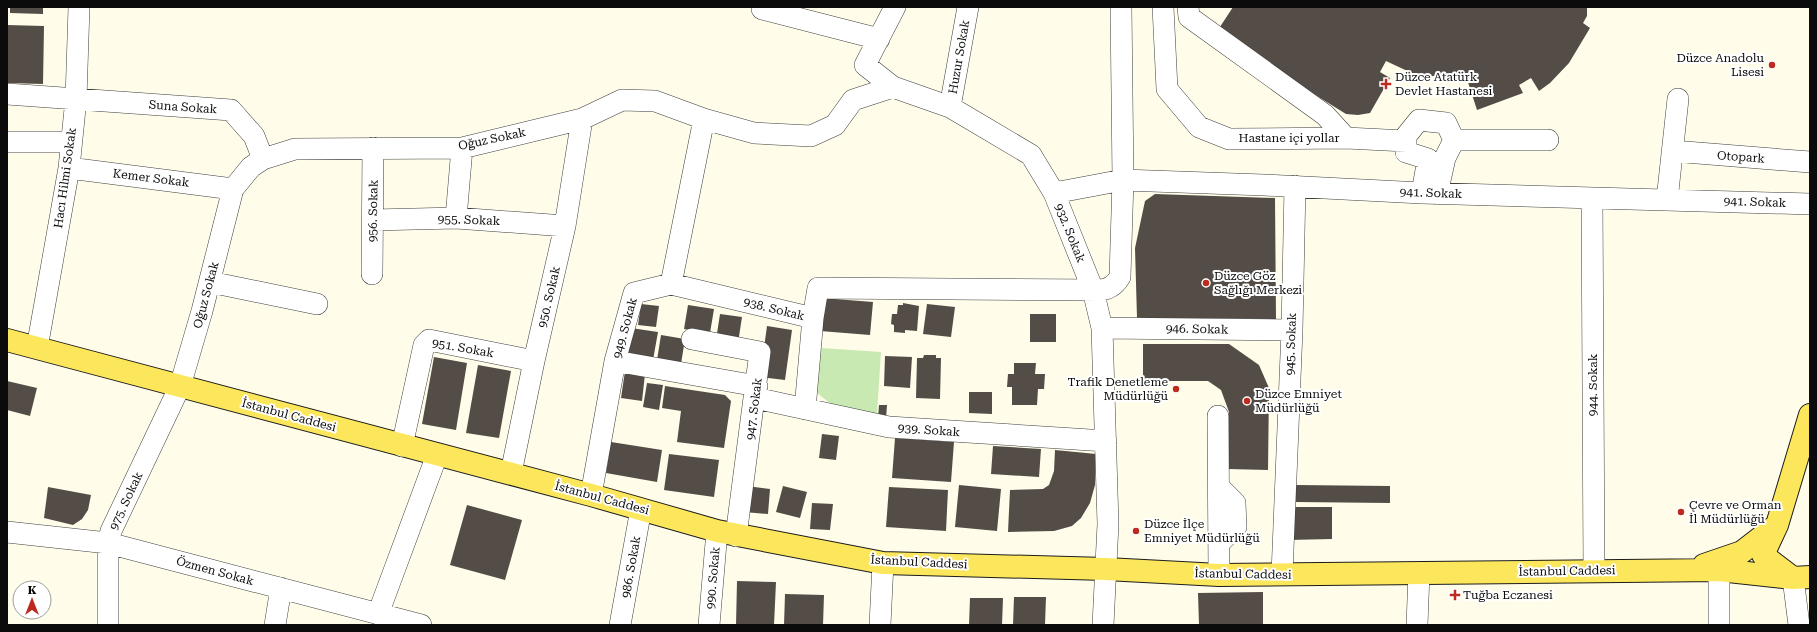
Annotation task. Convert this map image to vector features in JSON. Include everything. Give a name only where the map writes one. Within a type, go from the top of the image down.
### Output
[{"type":"main road","name":"İstanbul Caddesi","points":[[7,340],[591,495],[727,533],[883,563],[1106,569],[1219,575],[1720,570],[1802,577]]},
{"type":"main road","points":[[1810,415],[1807,437],[1778,525],[1763,555],[1802,577],[1810,562]]},
{"type":"main road","points":[[1686,570],[1742,552],[1778,525]]},
{"type":"street","name":"Hacı Hilmi Sokak","points":[[37,348],[69,168],[76,99],[79,7]]},
{"type":"street","points":[[865,65],[895,7]]},
{"type":"street","name":"Huzur Sokak","points":[[950,107],[968,7]]},
{"type":"street","points":[[813,318],[818,288],[1104,290],[1109,288],[1120,277],[1123,180],[1121,7]]},
{"type":"street","name":"Hastane içi yollar","points":[[1163,7],[1167,89],[1199,127],[1229,139],[1346,138],[1406,141]]},
{"type":"street","name":"Hastane içi yollar","points":[[1188,7],[1189,17],[1325,115],[1346,138]]},
{"type":"street","points":[[762,9],[879,39]]},
{"type":"street","name":"932. Sokak","points":[[865,65],[893,87],[950,107],[1031,155],[1054,193],[1093,290],[1102,328],[1108,524],[1103,625]]},
{"type":"street","name":"Oğuz Sokak","points":[[180,386],[210,282],[233,189],[251,167],[263,159],[295,149],[462,148],[582,119],[622,100],[655,101],[704,119],[754,133],[811,136],[835,125],[853,100],[865,65]]},
{"type":"street","points":[[853,100],[893,87]]},
{"type":"street","name":"Suna Sokak","points":[[7,94],[231,110],[254,136],[263,159]]},
{"type":"street","points":[[1667,200],[1678,99]]},
{"type":"street","name":"950. Sokak","points":[[510,474],[565,226],[582,119]]},
{"type":"street","points":[[671,284],[704,119]]},
{"type":"street","points":[[1429,193],[1428,159],[1406,152],[1406,136],[1419,120],[1446,123],[1454,140]]},
{"type":"street","points":[[1454,140],[1548,140]]},
{"type":"street","points":[[1429,193],[1454,140]]},
{"type":"street","points":[[7,142],[71,142]]},
{"type":"street","name":"956. Sokak","points":[[372,274],[374,148]]},
{"type":"street","points":[[456,218],[462,148]]},
{"type":"street","name":"Otopark","points":[[1673,151],[1810,162]]},
{"type":"street","name":"Kemer Sokak","points":[[69,168],[233,189]]},
{"type":"street","name":"941. Sokak","points":[[1054,193],[1123,180],[1295,186],[1429,193],[1810,204]]},
{"type":"street","name":"945. Sokak","points":[[1282,574],[1292,330],[1295,186]]},
{"type":"street","name":"944. Sokak","points":[[1592,198],[1594,571]]},
{"type":"street","name":"955. Sokak","points":[[373,220],[456,218],[565,226]]},
{"type":"street","points":[[210,282],[317,304]]},
{"type":"street","name":"938. Sokak","points":[[671,284],[813,318],[805,409]]},
{"type":"street","name":"949. Sokak","points":[[591,495],[615,361],[634,292],[671,284]]},
{"type":"street","name":"946. Sokak","points":[[1102,328],[1292,330]]},
{"type":"street","name":"947. Sokak","points":[[692,339],[760,352],[756,392],[727,533]]},
{"type":"street","name":"951. Sokak","points":[[402,446],[424,345],[429,340],[534,361]]},
{"type":"street","name":"939. Sokak","points":[[615,361],[756,392],[805,409],[889,427],[1106,441]]},
{"type":"street","name":"975. Sokak","points":[[108,625],[108,543],[111,531],[180,386]]},
{"type":"street","points":[[1218,416],[1219,487],[1236,503],[1236,527],[1219,543],[1219,575]]},
{"type":"street","points":[[378,614],[437,455]]},
{"type":"street","name":"986. Sokak","points":[[620,625],[642,509]]},
{"type":"street","name":"Özmen Sokak","points":[[7,532],[108,543],[281,588],[411,624]]},
{"type":"street","name":"990. Sokak","points":[[709,625],[727,533]]},
{"type":"street","points":[[880,625],[883,563]]},
{"type":"street","points":[[1719,625],[1720,570]]},
{"type":"street","points":[[1417,625],[1419,573]]},
{"type":"street","points":[[1799,625],[1802,577]]},
{"type":"street","points":[[275,625],[281,588]]},
{"type":"green space","points":[[822,348],[881,352],[877,414],[835,407],[817,393],[815,371]]},
{"type":"building","points":[[10,7],[43,7],[43,14],[10,13]]},
{"type":"building","name":"Düzce Atatürk Devlet Hastanesi","points":[[1233,7],[1587,7],[1587,16],[1583,23],[1590,28],[1569,63],[1550,83],[1539,91],[1531,78],[1519,85],[1523,93],[1477,110],[1466,76],[1418,76],[1386,61],[1380,72],[1390,78],[1370,113],[1358,115],[1346,114],[1216,33]]},
{"type":"building","points":[[7,25],[44,26],[43,84],[7,83]]},
{"type":"building","name":"Düzce Göz Sağlığı Merkezi","points":[[1155,194],[1275,198],[1276,319],[1137,318],[1135,248],[1145,201]]},
{"type":"building","points":[[822,298],[873,302],[870,335],[820,331]]},
{"type":"building","points":[[903,303],[919,306],[917,331],[905,330],[905,333],[894,332],[894,325],[891,324],[892,314],[897,314],[898,305],[903,305]]},
{"type":"building","points":[[641,304],[659,306],[656,327],[638,325]]},
{"type":"building","points":[[927,304],[955,307],[951,337],[923,334]]},
{"type":"building","points":[[688,305],[714,309],[710,333],[684,329]]},
{"type":"building","points":[[720,314],[742,317],[738,343],[716,340]]},
{"type":"building","points":[[1030,314],[1056,314],[1056,342],[1030,342]]},
{"type":"building","points":[[767,326],[792,330],[785,380],[760,377]]},
{"type":"building","points":[[631,328],[658,332],[653,360],[627,356]]},
{"type":"building","points":[[661,335],[685,339],[681,364],[657,360]]},
{"type":"building","name":"Düzce Emniyet Müdürlüğü","points":[[1143,344],[1229,344],[1259,365],[1269,388],[1268,470],[1228,469],[1229,412],[1221,390],[1208,381],[1143,381]]},
{"type":"building","points":[[924,355],[936,355],[936,358],[941,358],[940,399],[916,398],[917,358],[923,358]]},
{"type":"building","points":[[885,356],[912,357],[910,388],[884,386]]},
{"type":"building","points":[[434,357],[467,363],[456,430],[422,424]]},
{"type":"building","points":[[1014,363],[1036,363],[1035,374],[1045,374],[1044,389],[1038,389],[1037,405],[1012,405],[1012,387],[1007,387],[1008,374],[1014,374]]},
{"type":"building","points":[[478,365],[511,371],[499,438],[466,433]]},
{"type":"building","points":[[625,371],[645,374],[642,401],[621,398]]},
{"type":"building","points":[[7,381],[37,388],[30,416],[7,410]]},
{"type":"building","points":[[647,383],[663,385],[659,410],[643,407]]},
{"type":"building","points":[[665,386],[725,395],[731,401],[724,448],[677,442],[681,411],[662,408]]},
{"type":"building","points":[[969,392],[992,392],[992,414],[969,413]]},
{"type":"building","points":[[879,405],[887,405],[886,419],[878,418]]},
{"type":"building","points":[[822,434],[839,436],[836,460],[819,458]]},
{"type":"building","points":[[895,438],[954,442],[951,482],[892,478]]},
{"type":"building","points":[[611,442],[662,450],[657,482],[606,473]]},
{"type":"building","points":[[993,446],[1041,449],[1039,477],[991,474]]},
{"type":"building","points":[[1055,450],[1096,454],[1095,485],[1090,503],[1081,518],[1072,526],[1054,531],[1008,532],[1010,490],[1043,489],[1049,485],[1054,471]]},
{"type":"building","points":[[669,454],[719,460],[714,497],[664,490]]},
{"type":"building","points":[[959,485],[1001,489],[997,531],[955,527]]},
{"type":"building","points":[[1295,485],[1390,486],[1390,503],[1295,502]]},
{"type":"building","points":[[747,486],[770,489],[768,514],[744,512]]},
{"type":"building","points":[[783,486],[807,492],[800,518],[776,512]]},
{"type":"building","points":[[48,487],[91,495],[88,510],[82,519],[73,525],[44,518]]},
{"type":"building","points":[[889,487],[948,490],[946,531],[886,527]]},
{"type":"building","points":[[812,503],[833,504],[830,530],[810,529]]},
{"type":"building","points":[[467,505],[522,520],[505,580],[450,565]]},
{"type":"building","points":[[1288,507],[1332,507],[1332,539],[1288,540]]},
{"type":"building","points":[[737,581],[776,582],[774,625],[736,625]]},
{"type":"building","points":[[1263,592],[1263,625],[1199,625],[1198,593]]},
{"type":"building","points":[[785,594],[824,595],[823,625],[784,625]]},
{"type":"building","points":[[1014,597],[1046,597],[1045,625],[1013,625]]},
{"type":"building","points":[[970,598],[1003,598],[1002,625],[969,625]]},
{"type":"place","name":"Düzce Anadolu Lisesi","points":[[1772,65]]},
{"type":"place","name":"Düzce Atatürk Devlet Hastanesi","points":[[1386,84]]},
{"type":"place","name":"Düzce Göz Sağlığı Merkezi","points":[[1206,283]]},
{"type":"place","name":"Trafik Denetleme Müdürlüğü","points":[[1176,389]]},
{"type":"place","name":"Düzce Emniyet Müdürlüğü","points":[[1247,401]]},
{"type":"place","name":"Çevre ve Orman İl Müdürlüğü","points":[[1681,512]]},
{"type":"place","name":"Düzce İlçe Emniyet Müdürlüğü","points":[[1136,531]]},
{"type":"place","name":"Tuğba Eczanesi","points":[[1455,595]]}]
